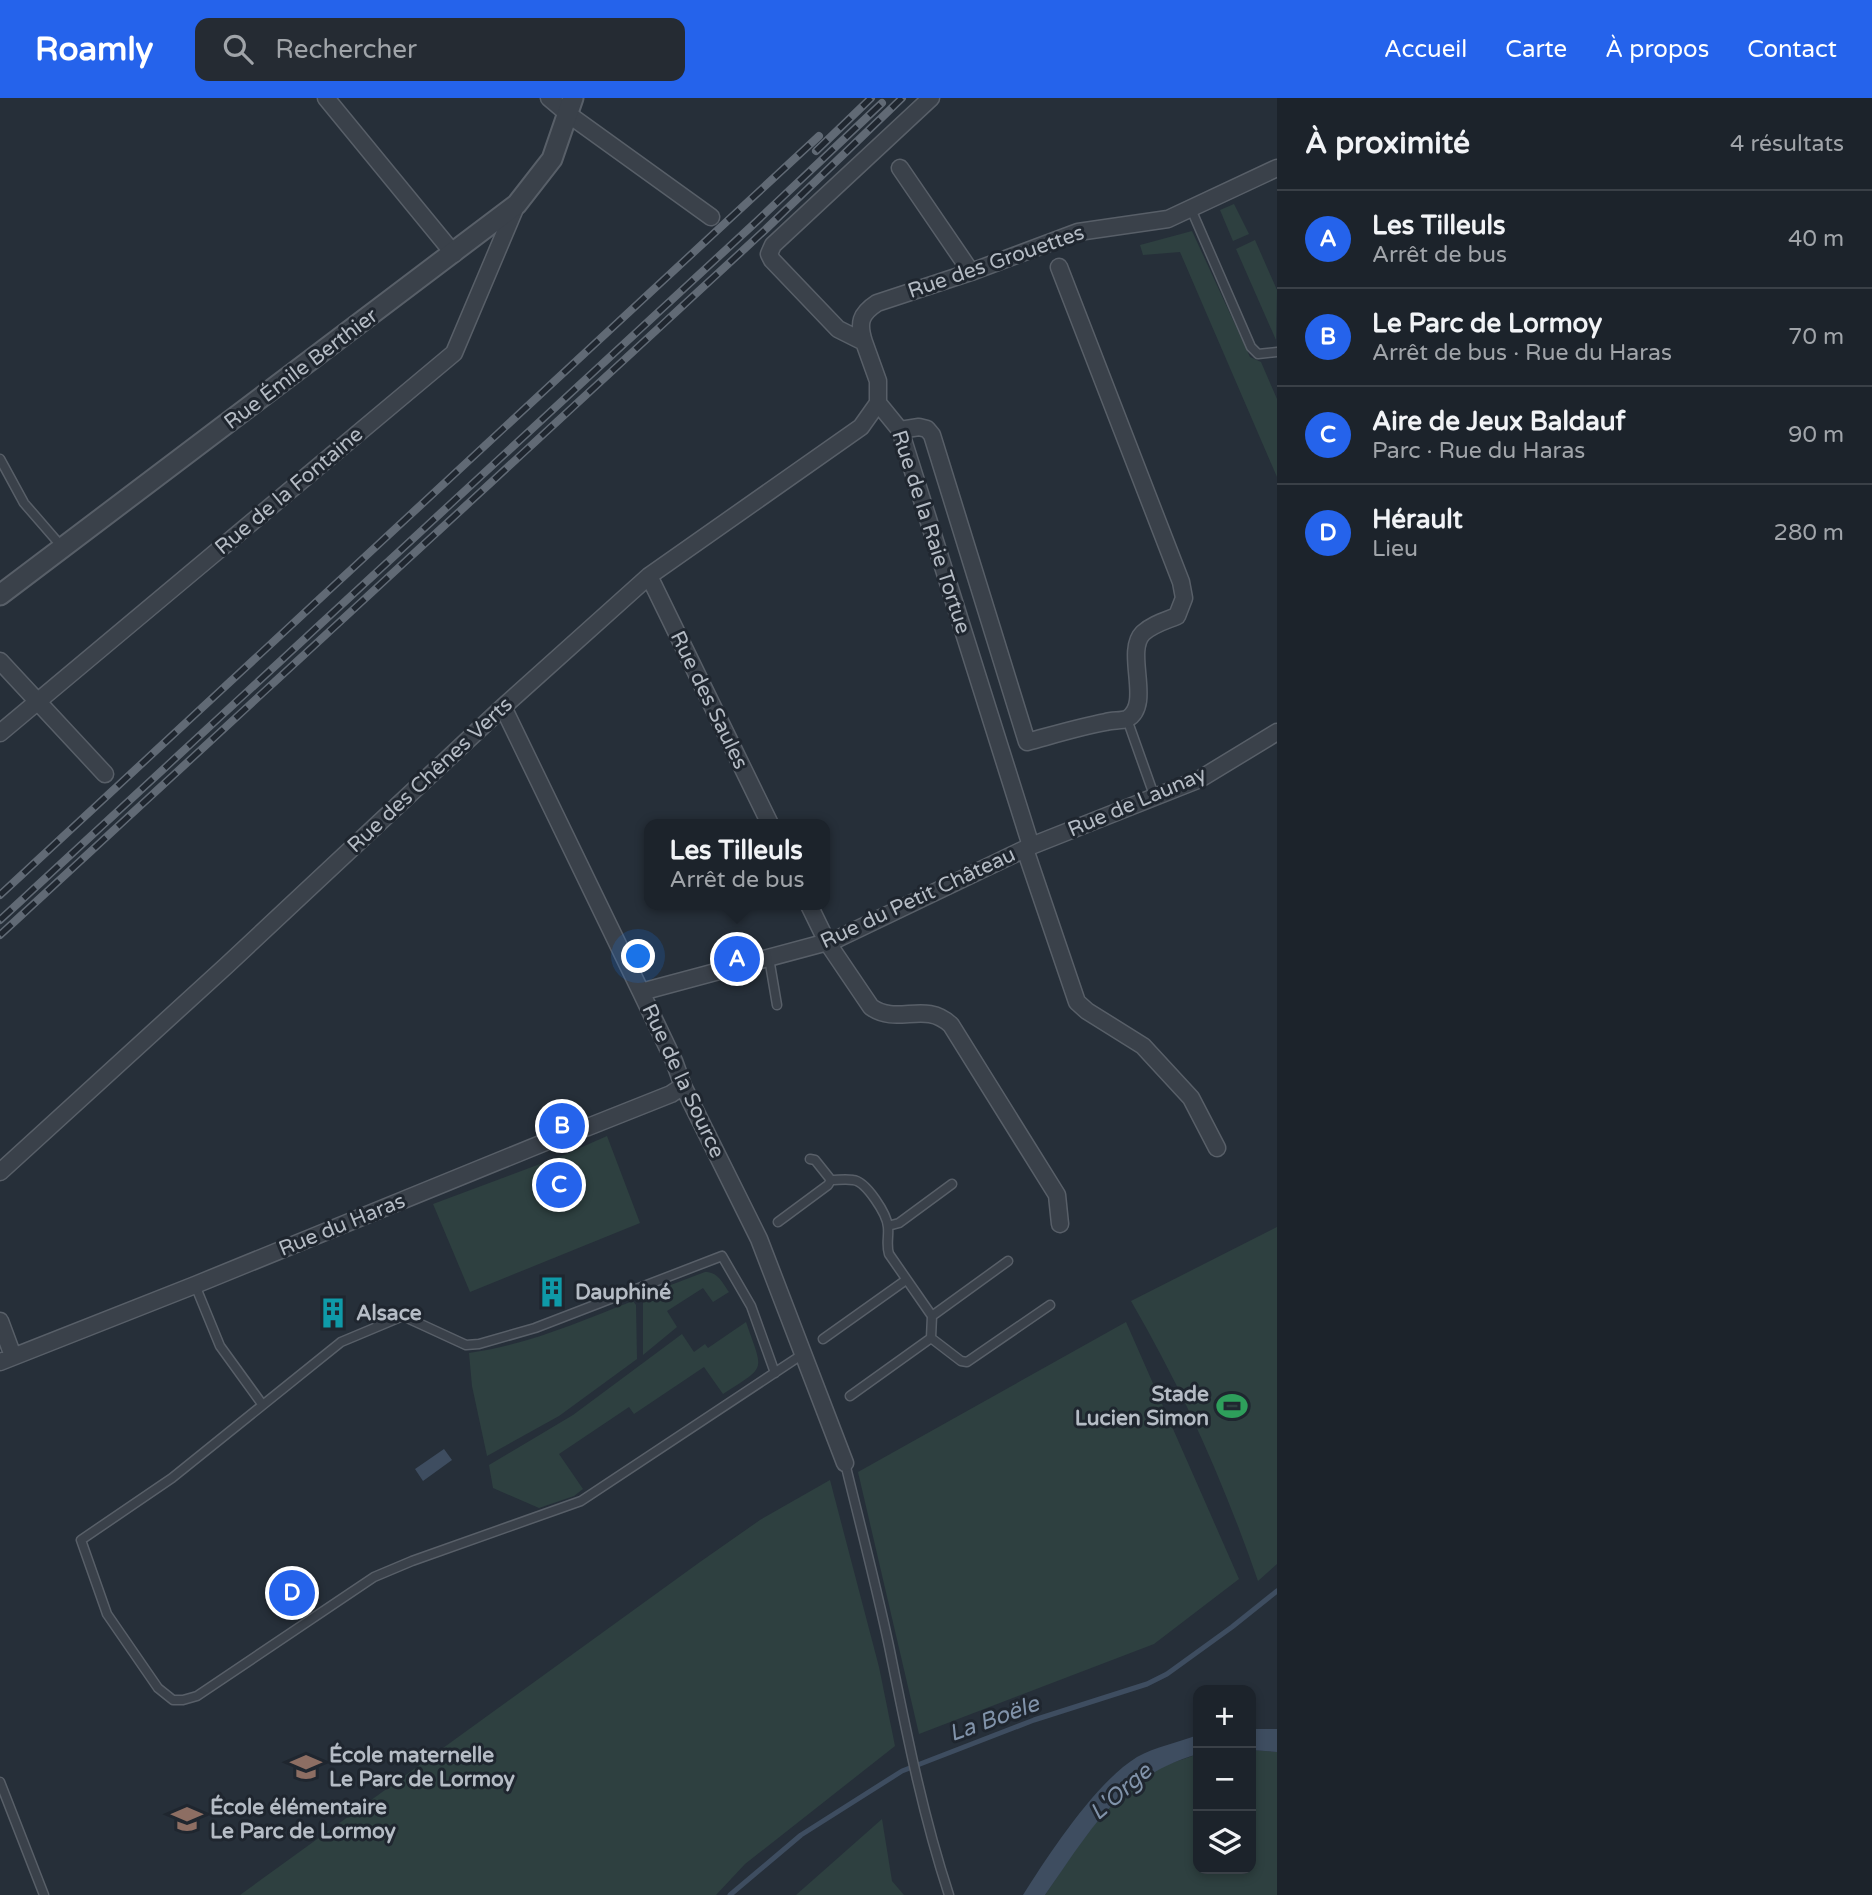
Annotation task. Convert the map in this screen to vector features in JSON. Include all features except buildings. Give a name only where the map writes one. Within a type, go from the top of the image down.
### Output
[{"type":"street","points":[[326,98],[454,254]]},
{"type":"street","points":[[549,98],[570,106],[711,217]]},
{"type":"street","points":[[878,403],[878,381],[864,342],[838,329],[772,260],[769,251],[931,98]]},
{"type":"street","name":"Rue Émile Berthier","points":[[0,595],[517,204],[552,159],[570,106]]},
{"type":"street","points":[[900,168],[971,272]]},
{"type":"street","name":"Rue des Grouettes","points":[[864,342],[859,327],[861,317],[877,303],[1078,232],[1168,219],[1277,168]]},
{"type":"street","name":"Rue de la Fontaine","points":[[0,733],[454,354],[517,204]]},
{"type":"street","points":[[900,430],[919,427],[927,429],[932,435],[1027,742],[1107,721],[1127,719],[1136,709],[1138,697],[1136,649],[1141,635],[1156,624],[1177,616],[1184,598],[1181,582],[1059,267]]},
{"type":"street","name":"Rue de la Raie Tortue","points":[[878,403],[900,430],[1077,1002],[1143,1046],[1191,1098],[1217,1148]]},
{"type":"street","name":"Rue des Chênes Verts","points":[[0,1172],[503,707],[649,576],[861,426],[878,403]]},
{"type":"street","name":"Rue des Saules","points":[[649,576],[768,819]]},
{"type":"street","points":[[0,661],[105,774]]},
{"type":"street","name":"Rue de la Source","points":[[503,707],[641,992],[683,1086],[759,1239],[845,1464]]},
{"type":"street","name":"Rue de Launay","points":[[1028,847],[1200,779],[1277,732]]},
{"type":"street","name":"Rue du Petit Château","points":[[641,992],[827,942],[1028,847]]},
{"type":"street","points":[[811,910],[827,942],[871,1007],[881,1014],[928,1012],[941,1016],[951,1025],[1057,1195],[1060,1224]]},
{"type":"street","name":"Rue du Haras","points":[[7,1359],[570,1132],[671,1094],[683,1086]]},
{"type":"street","points":[[0,1321],[7,1359]]},
{"type":"lane","points":[[1191,209],[1251,347],[1258,354],[1277,352]]},
{"type":"lane","points":[[0,459],[24,503],[62,548]]},
{"type":"lane","points":[[1127,719],[1154,798]]},
{"type":"lane","points":[[769,958],[777,1005]]},
{"type":"lane","points":[[810,1158],[815,1160],[831,1180]]},
{"type":"lane","points":[[778,1222],[831,1180]]},
{"type":"lane","points":[[831,1180],[863,1183],[885,1214],[889,1254],[932,1316],[931,1338]]},
{"type":"lane","points":[[888,1226],[899,1223],[952,1184]]},
{"type":"lane","points":[[775,1373],[751,1306],[722,1256],[548,1323],[479,1344],[466,1345],[402,1317],[341,1342],[172,1478],[81,1540],[107,1614],[158,1688],[173,1700],[183,1700],[197,1696],[374,1577],[412,1560],[582,1501],[775,1373],[803,1354]]},
{"type":"lane","points":[[932,1316],[1007,1261]]},
{"type":"lane","points":[[823,1339],[906,1280]]},
{"type":"lane","points":[[195,1285],[220,1346],[262,1404]]},
{"type":"lane","points":[[931,1338],[961,1362],[967,1362],[1049,1305]]},
{"type":"lane","points":[[850,1395],[931,1338]]},
{"type":"lane","points":[[845,1464],[931,1841],[949,1895]]},
{"type":"lane","points":[[0,1783],[44,1895]]},
{"type":"shaded area","points":[[1234,204],[1249,234],[1233,241],[1220,210]]},
{"type":"shaded area","points":[[1192,231],[1250,357],[1261,362],[1277,399],[1277,477],[1180,252],[1143,255],[1140,245]]},
{"type":"shaded area","points":[[1255,240],[1277,290],[1276,340],[1236,249]]},
{"type":"shaded area","points":[[607,1136],[640,1223],[470,1292],[433,1204]]},
{"type":"shaded area","name":"Stade Lucien Simon","points":[[1277,1227],[1277,1564],[1258,1581],[1201,1438],[1131,1301]]},
{"type":"shaded area","points":[[705,1272],[722,1281],[729,1292],[713,1302],[703,1288],[667,1311],[677,1327],[643,1355],[643,1298],[647,1294]]},
{"type":"shaded area","points":[[633,1301],[636,1305],[637,1359],[559,1416],[487,1456],[472,1386],[469,1353],[532,1339]]},
{"type":"shaded area","points":[[746,1322],[758,1359],[755,1372],[723,1394],[704,1367],[634,1414],[629,1407],[559,1454],[583,1489],[574,1496],[539,1508],[493,1488],[489,1465],[573,1415],[682,1334],[694,1352],[705,1344],[708,1348]]},
{"type":"shaded area","points":[[1126,1322],[1239,1579],[1154,1644],[919,1734],[858,1472]]},
{"type":"shaded area","points":[[830,1480],[879,1667],[895,1746],[745,1864],[716,1895],[240,1895],[700,1562],[760,1520]]},
{"type":"shaded area","points":[[1256,1750],[1277,1752],[1277,1895],[1045,1895],[1090,1830],[1116,1800],[1153,1771],[1193,1756],[1193,1874],[1256,1874]]},
{"type":"shaded area","points":[[882,1819],[892,1881],[904,1895],[796,1895]]},
{"type":"water","points":[[444,1449],[452,1460],[423,1481],[415,1469]]},
{"type":"water","points":[[1256,1729],[1277,1729],[1277,1752],[1256,1750]]},
{"type":"water","name":"L'Orge","points":[[1193,1737],[1193,1756],[1170,1764],[1126,1792],[1092,1828],[1045,1895],[1023,1895],[1074,1820],[1106,1783],[1137,1757]]},
{"type":"waterway","name":"La Boële","points":[[730,1895],[801,1835],[902,1771],[1034,1720],[1147,1684],[1167,1674],[1277,1591]]},
{"type":"railway","points":[[816,151],[871,98]]},
{"type":"railway","points":[[0,935],[765,230],[902,98]]},
{"type":"railway","points":[[0,920],[882,103]]},
{"type":"railway","points":[[0,895],[819,136]]},
{"type":"place","name":"Les Tilleuls","points":[[737,959]]},
{"type":"place","name":"Le Parc de Lormoy","points":[[562,1126]]},
{"type":"place","name":"Aire de Jeux Baldauf","points":[[559,1185]]},
{"type":"place","name":"Dauphiné","points":[[552,1292]]},
{"type":"place","name":"Alsace","points":[[333,1313]]},
{"type":"place","name":"Stade Lucien Simon","points":[[1232,1406]]},
{"type":"place","name":"Hérault","points":[[292,1593]]},
{"type":"place","name":"École maternelle Le Parc de Lormoy","points":[[306,1767]]},
{"type":"place","name":"École élémentaire Le Parc de Lormoy","points":[[187,1819]]}]
